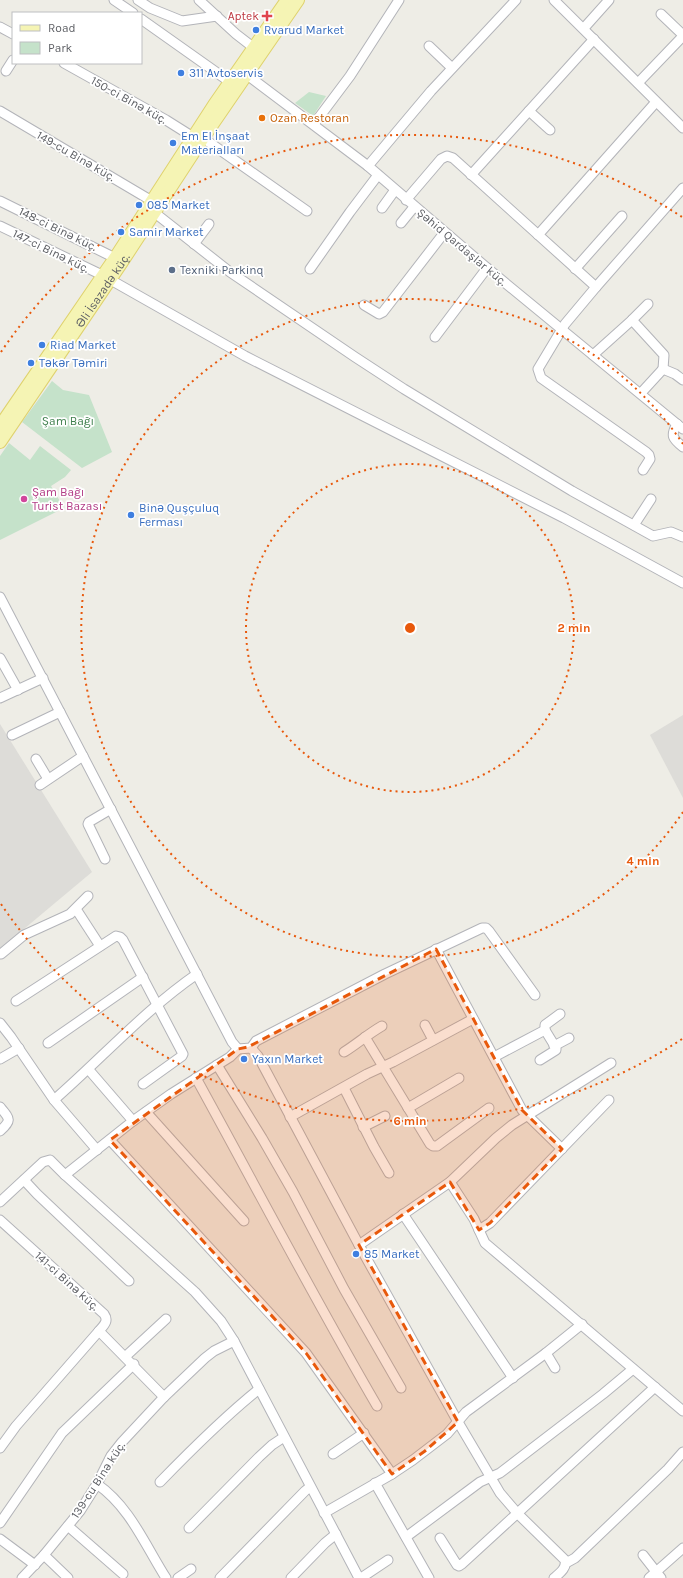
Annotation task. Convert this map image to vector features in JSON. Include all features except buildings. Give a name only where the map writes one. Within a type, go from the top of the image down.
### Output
[{"type":"main road","name":"Əli İsazadə küç.","points":[[243,71],[254,48],[287,0]]},
{"type":"main road","name":"Əli İsazadə küç.","points":[[119,260],[152,201],[198,138],[243,71],[298,0]]},
{"type":"main road","name":"Əli İsazadə küç.","points":[[0,426],[106,277],[155,213],[198,138]]},
{"type":"main road","name":"Əli İsazadə küç.","points":[[0,442],[106,277]]},
{"type":"street","points":[[114,0],[132,12]]},
{"type":"street","points":[[138,0],[150,8],[182,21],[217,16]]},
{"type":"street","points":[[199,0],[254,48]]},
{"type":"street","points":[[314,124],[350,76],[399,0]]},
{"type":"street","points":[[368,166],[452,68],[516,0]]},
{"type":"street","points":[[554,0],[584,28],[656,102],[682,125]]},
{"type":"street","points":[[584,28],[609,0]]},
{"type":"street","points":[[638,83],[683,36],[661,14]]},
{"type":"street","points":[[142,20],[234,84]]},
{"type":"street","points":[[0,27],[12,33]]},
{"type":"street","points":[[471,175],[594,39]]},
{"type":"street","points":[[428,46],[452,68]]},
{"type":"street","points":[[6,71],[12,62]]},
{"type":"street","name":"150-ci Binə küç.","points":[[66,64],[198,138],[308,212]]},
{"type":"street","name":"Şəhid Qardaşlar küç.","points":[[243,71],[368,166],[444,233],[641,393],[680,427]]},
{"type":"street","points":[[538,236],[656,102]]},
{"type":"street","points":[[529,110],[550,130]]},
{"type":"street","name":"149-cu Binə küç.","points":[[0,111],[152,201]]},
{"type":"street","points":[[406,200],[444,157],[447,156],[452,158],[596,287]]},
{"type":"street","points":[[310,269],[378,175]]},
{"type":"street","points":[[643,470],[650,459],[646,452],[541,378],[538,374],[538,369],[562,330],[596,287],[683,188]]},
{"type":"street","points":[[382,208],[395,190]]},
{"type":"street","name":"148-ci Binə küç.","points":[[0,201],[119,260]]},
{"type":"street","points":[[401,224],[414,207]]},
{"type":"street","points":[[155,213],[230,272],[404,389],[572,491],[653,536],[671,532],[683,537]]},
{"type":"street","points":[[575,269],[622,216]]},
{"type":"street","points":[[194,244],[209,224]]},
{"type":"street","name":"147-ci Binə küç.","points":[[0,226],[106,277],[244,356],[564,518],[683,583]]},
{"type":"street","points":[[364,305],[379,314],[383,312],[444,233]]},
{"type":"street","points":[[435,337],[487,268]]},
{"type":"street","points":[[593,355],[648,304]]},
{"type":"street","points":[[632,320],[664,355],[663,369],[641,393]]},
{"type":"street","points":[[663,369],[675,374],[683,380]]},
{"type":"street","points":[[680,427],[672,432],[674,439],[683,447]]},
{"type":"street","points":[[634,525],[651,499]]},
{"type":"street","points":[[0,597],[3,608],[43,678],[232,1042],[238,1049]]},
{"type":"street","points":[[0,658],[18,690]]},
{"type":"street","points":[[0,698],[43,678]]},
{"type":"street","points":[[12,735],[60,712]]},
{"type":"street","points":[[40,785],[83,756]]},
{"type":"street","points":[[36,759],[48,779]]},
{"type":"street","points":[[106,859],[88,824],[111,809]]},
{"type":"street","points":[[1,954],[24,936],[65,918],[88,896]]},
{"type":"street","points":[[76,908],[100,946]]},
{"type":"street","points":[[251,1048],[256,1041],[359,987],[482,928],[486,928],[535,995]]},
{"type":"street","points":[[16,1001],[116,936],[120,937],[184,1054],[143,1084]]},
{"type":"street","points":[[436,949],[526,1115],[562,1148]]},
{"type":"street","points":[[54,1100],[89,1070],[157,1005],[197,974]]},
{"type":"street","points":[[48,1043],[143,977]]},
{"type":"street","points":[[540,1060],[556,1050],[544,1030],[547,1022],[560,1014]]},
{"type":"street","points":[[290,1117],[367,1074],[473,1019]]},
{"type":"street","points":[[0,1023],[19,1048],[54,1100],[97,1150]]},
{"type":"street","points":[[425,1025],[433,1040]]},
{"type":"street","points":[[344,1052],[355,1046],[365,1037],[382,1026]]},
{"type":"street","points":[[494,1057],[544,1030]]},
{"type":"street","points":[[365,1037],[430,1144],[433,1146],[437,1146],[489,1108]]},
{"type":"street","points":[[554,1046],[569,1038]]},
{"type":"street","points":[[0,1059],[19,1048]]},
{"type":"street","points":[[65,1175],[133,1121],[230,1057],[238,1049],[251,1048]]},
{"type":"street","points":[[251,1048],[258,1056],[359,1245],[490,1477],[500,1493],[518,1514],[562,1556],[566,1563]]},
{"type":"street","points":[[359,1245],[450,1182],[496,1138],[526,1115],[611,1063]]},
{"type":"street","points":[[218,1065],[285,1178],[344,1289],[401,1388]]},
{"type":"street","points":[[89,1070],[133,1121]]},
{"type":"street","points":[[196,1078],[308,1284],[377,1406]]},
{"type":"street","points":[[408,1108],[460,1078]]},
{"type":"street","points":[[344,1088],[363,1127],[389,1173]]},
{"type":"street","points":[[479,1230],[490,1223],[610,1100]]},
{"type":"street","points":[[0,1107],[9,1118],[9,1121],[8,1124],[0,1131]]},
{"type":"street","points":[[146,1112],[244,1221]]},
{"type":"street","points":[[363,1127],[385,1116]]},
{"type":"street","points":[[110,1140],[306,1353],[392,1474]]},
{"type":"street","points":[[0,1202],[43,1162],[50,1160],[195,1292],[221,1321],[234,1341],[310,1488],[360,1578],[388,1560]]},
{"type":"street","points":[[24,1180],[129,1281]]},
{"type":"street","points":[[450,1182],[474,1219],[485,1243],[492,1250],[582,1324],[683,1411]]},
{"type":"street","points":[[403,1214],[513,1378]]},
{"type":"street","name":"141-ci Binə küç.","points":[[0,1220],[104,1314],[106,1317],[106,1322],[99,1331]]},
{"type":"street","points":[[126,1356],[166,1319]]},
{"type":"street","points":[[324,1513],[392,1474],[425,1451],[450,1431],[466,1412],[546,1353],[582,1324]]},
{"type":"street","points":[[0,1448],[16,1426],[99,1331],[126,1356],[164,1396]]},
{"type":"street","name":"139-cu Binə küç.","points":[[22,1578],[44,1555],[86,1502],[116,1448],[164,1396],[205,1358],[214,1351],[234,1341]]},
{"type":"street","points":[[546,1353],[555,1368]]},
{"type":"street","points":[[0,1523],[62,1433],[134,1364]]},
{"type":"street","points":[[406,1537],[480,1482],[500,1473],[603,1394],[633,1369]]},
{"type":"street","points":[[440,1538],[459,1566],[484,1545],[655,1388]]},
{"type":"street","points":[[160,1482],[205,1435],[259,1389]]},
{"type":"street","points":[[333,1454],[364,1433]]},
{"type":"street","points":[[189,1528],[258,1457],[284,1437]]},
{"type":"street","points":[[554,1578],[564,1569],[566,1563],[575,1558],[668,1469],[683,1452]]},
{"type":"street","points":[[375,1483],[429,1578]]},
{"type":"street","points":[[97,1484],[109,1492],[120,1505],[142,1537],[166,1578]]},
{"type":"street","points":[[220,1578],[305,1491],[310,1488]]},
{"type":"street","points":[[68,1526],[123,1574]]},
{"type":"street","points":[[291,1578],[325,1543],[336,1534]]},
{"type":"street","points":[[0,1539],[35,1565]]},
{"type":"street","points":[[649,1578],[659,1575],[683,1548]]},
{"type":"street","points":[[44,1555],[68,1578]]},
{"type":"street","points":[[643,1555],[659,1575]]},
{"type":"street","points":[[178,1578],[191,1569]]},
{"type":"highlighted area","points":[[436,949],[522,1110],[562,1149],[490,1223],[479,1230],[450,1182],[359,1245],[458,1422],[425,1451],[392,1474],[306,1353],[110,1140],[238,1049],[248,1047]]},
{"type":"shaded area","points":[[683,715],[683,798],[650,735]]},
{"type":"shaded area","points":[[0,724],[92,872],[0,949]]},
{"type":"green space","points":[[309,92],[326,96],[313,116],[295,103]]},
{"type":"green space","name":"Şam Bağı","points":[[52,381],[63,390],[89,395],[112,452],[82,468],[22,422]]},
{"type":"green space","points":[[9,443],[30,460],[40,446],[71,470],[65,477],[51,486],[64,508],[0,540],[0,456]]},
{"type":"place","name":"Aptek","points":[[267,16]]},
{"type":"place","name":"Rvarud Market","points":[[256,30]]},
{"type":"place","name":"311 Avtoservis","points":[[181,73]]},
{"type":"place","name":"Ozan Restoran","points":[[262,118]]},
{"type":"place","name":"Em El İnşaat Materialları","points":[[173,143]]},
{"type":"place","name":"085 Market","points":[[139,205]]},
{"type":"place","name":"Samir Market","points":[[121,232]]},
{"type":"place","name":"Texniki Parkinq","points":[[172,270]]},
{"type":"place","name":"Riad Market","points":[[42,345]]},
{"type":"place","name":"Təkər Təmiri","points":[[31,363]]},
{"type":"place","name":"Şam Bağı Turist Bazası","points":[[24,499]]},
{"type":"place","name":"Binə Quşçuluq Ferması","points":[[131,515]]},
{"type":"place","name":"Yaxın Market","points":[[244,1059]]},
{"type":"place","name":"85 Market","points":[[356,1254]]}]
